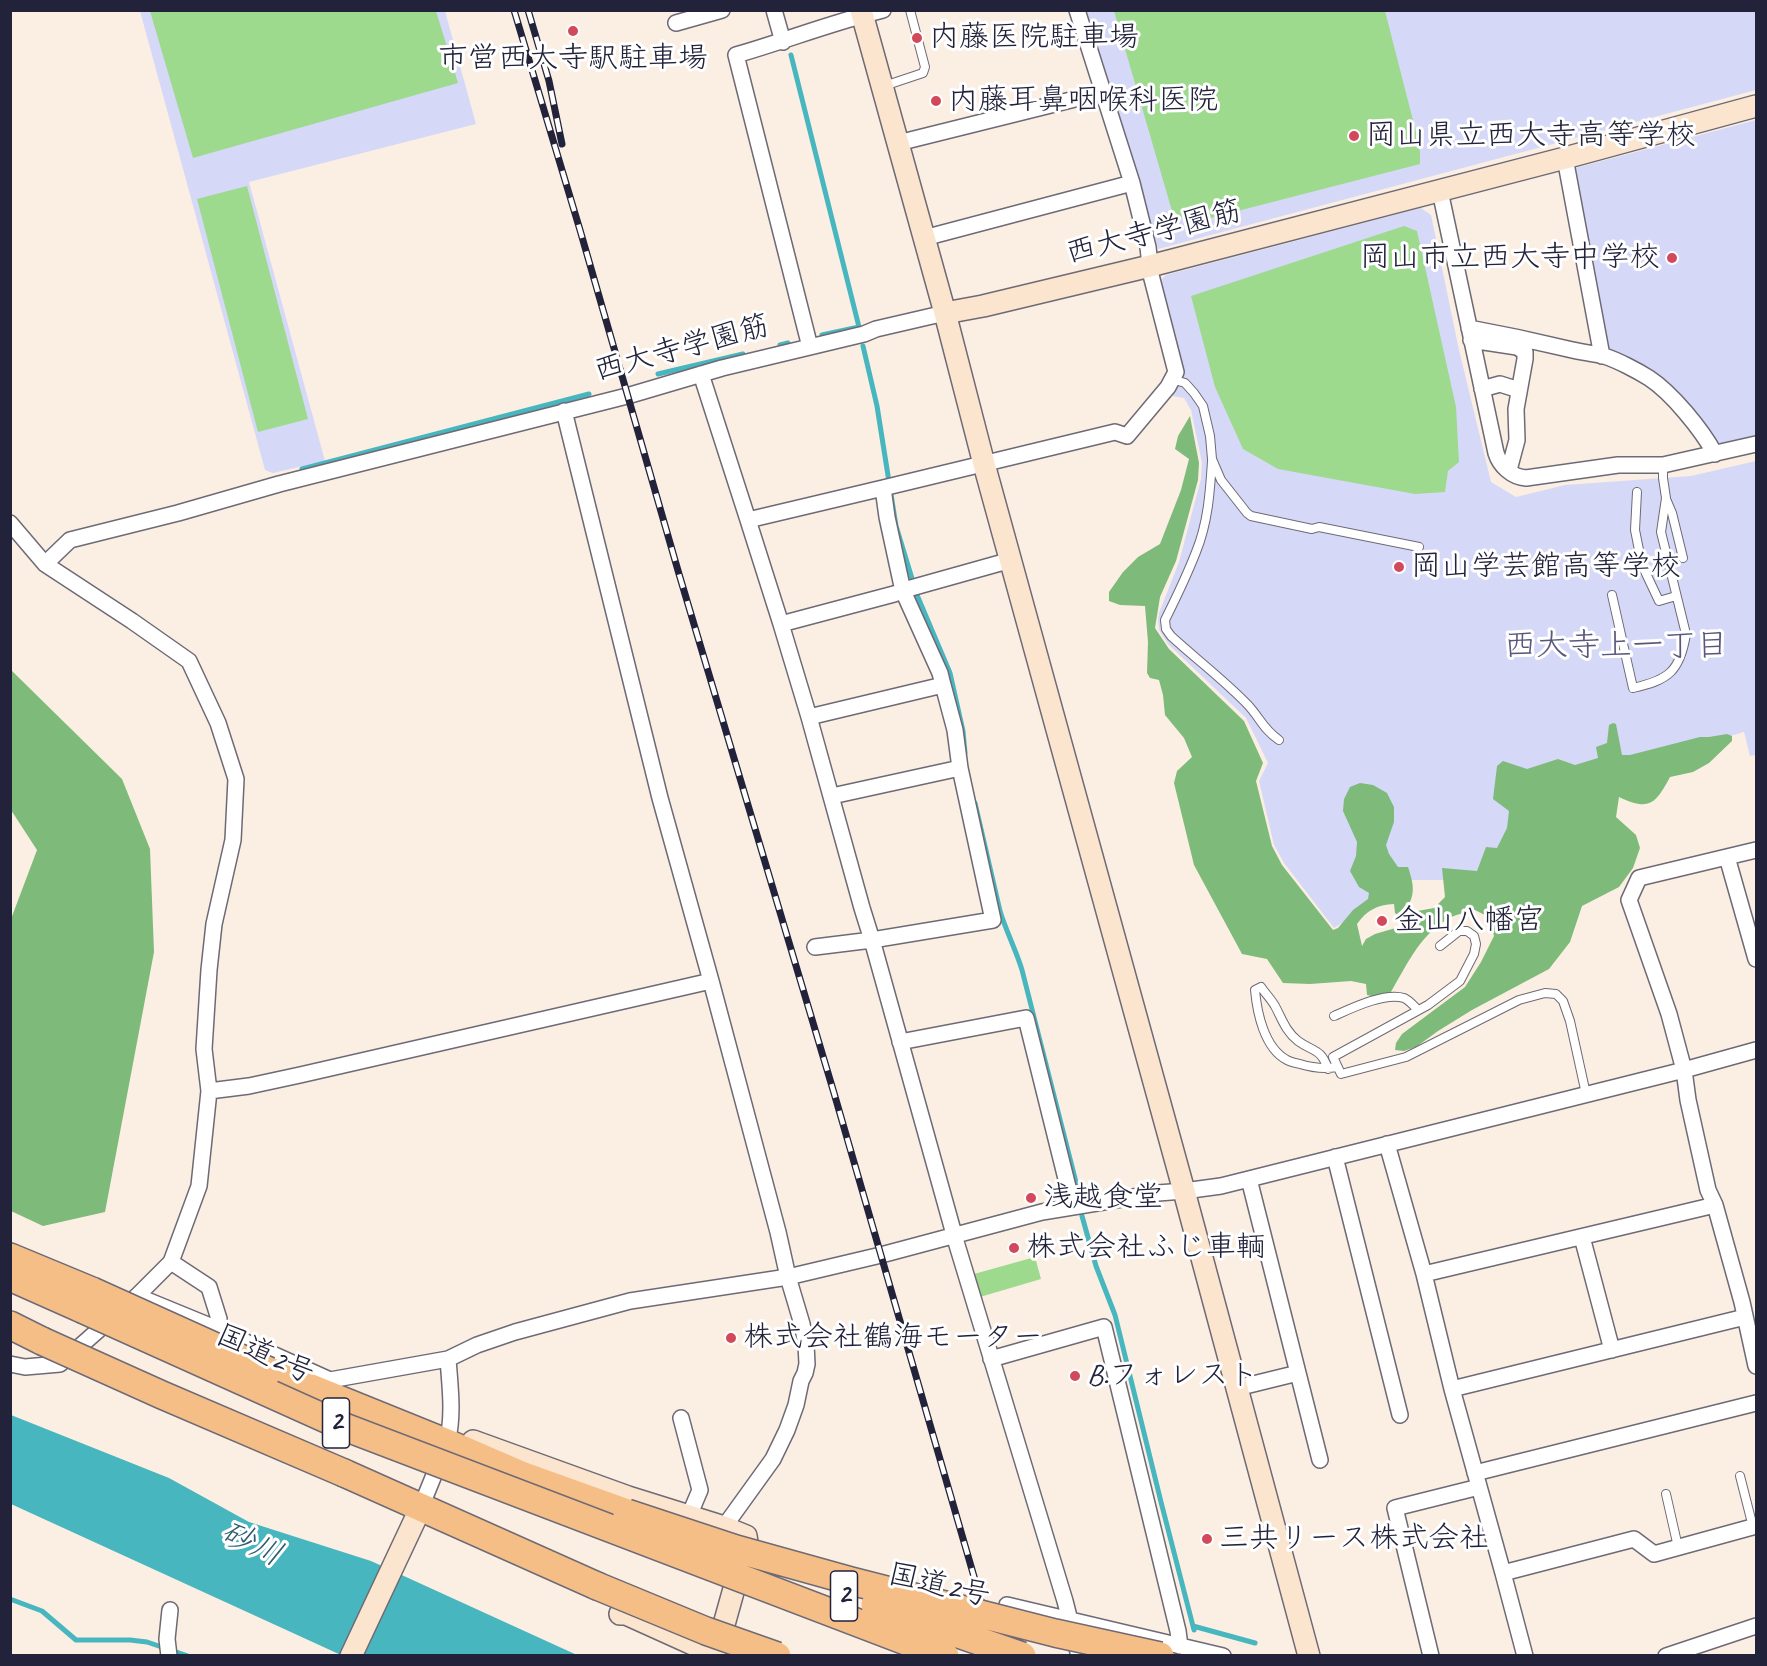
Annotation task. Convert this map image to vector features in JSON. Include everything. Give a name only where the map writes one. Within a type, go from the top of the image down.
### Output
[{"type":"highway","points":[[10,1257],[87,1300],[448,1438],[521,1475],[627,1513],[736,1549],[1055,1633],[1170,1651]]},
{"type":"highway","name":"国道2号","points":[[10,1277],[87,1300],[342,1426],[945,1656]]},
{"type":"highway","points":[[10,1325],[162,1395],[597,1586],[706,1631],[777,1656]]},
{"type":"highway","name":"国道2号","points":[[596,1523],[875,1605],[1096,1656]]},
{"type":"highway","points":[[875,1605],[1022,1656]]},
{"type":"street","points":[[676,23],[722,10]]},
{"type":"street","points":[[774,10],[783,42]]},
{"type":"street","points":[[810,347],[736,55],[783,42],[861,13],[883,10]]},
{"type":"street","points":[[748,520],[1115,432],[1127,436],[1168,387],[1176,372],[1150,266],[1148,247],[1132,183],[1077,10]]},
{"type":"street","points":[[861,13],[945,313],[984,464],[1309,1656]]},
{"type":"street","points":[[898,143],[1103,92]]},
{"type":"street","name":"西大寺学園筋","points":[[45,564],[70,540],[178,513],[279,484],[627,396],[701,374],[864,334],[876,329],[1150,266],[1756,106]]},
{"type":"street","points":[[1565,158],[1602,356]]},
{"type":"street","points":[[924,237],[1132,183]]},
{"type":"street","points":[[1440,191],[1496,453],[1498,461],[1509,470],[1518,477],[1526,478],[1618,465],[1663,465],[1756,444]]},
{"type":"street","points":[[1470,334],[1523,338],[1602,356],[1649,378],[1691,420],[1706,438],[1715,454]]},
{"type":"street","points":[[1470,334],[1517,347],[1525,352],[1526,359],[1515,418],[1517,440],[1509,470]]},
{"type":"street","points":[[701,374],[809,717],[954,1235],[1070,1619],[1079,1656]]},
{"type":"street","points":[[1482,388],[1500,384],[1519,390]]},
{"type":"street","points":[[564,411],[660,798],[711,981],[806,1344],[807,1364],[787,1430],[774,1459],[724,1527]]},
{"type":"street","points":[[815,947],[993,920],[940,673],[887,517],[888,487]]},
{"type":"street","points":[[10,523],[45,564],[189,661],[218,723],[236,779],[233,840],[214,924],[208,970],[204,1049],[209,1091],[199,1186],[171,1262],[137,1296],[60,1364],[25,1367],[10,1364]]},
{"type":"street","points":[[781,624],[1011,560]]},
{"type":"street","points":[[809,717],[943,685]]},
{"type":"street","points":[[832,796],[960,768]]},
{"type":"street","points":[[1756,850],[1639,878],[1629,900],[1669,1014],[1684,1070],[1688,1100],[1708,1190],[1716,1205],[1748,1306],[1756,1366]]},
{"type":"street","points":[[1727,857],[1756,959]]},
{"type":"street","points":[[209,1091],[249,1086],[300,1075],[711,981]]},
{"type":"street","points":[[900,1042],[1026,1018],[1073,1207]]},
{"type":"street","points":[[137,1296],[330,1380],[448,1359],[515,1332],[630,1301],[788,1277],[1042,1212],[1158,1193],[1221,1186],[1756,1050]]},
{"type":"street","points":[[1388,1144],[1525,1656]]},
{"type":"street","points":[[1335,1157],[1401,1415]]},
{"type":"street","points":[[1249,1179],[1320,1460]]},
{"type":"street","points":[[1424,1274],[1716,1205]]},
{"type":"street","points":[[1582,1237],[1612,1350]]},
{"type":"street","points":[[171,1262],[209,1287],[219,1319],[215,1328]]},
{"type":"street","points":[[1452,1389],[1612,1350],[1748,1306]]},
{"type":"street","points":[[991,1359],[1104,1328],[1178,1631],[1170,1651]]},
{"type":"street","points":[[351,1656],[421,1507],[448,1438],[451,1407],[448,1359]]},
{"type":"street","points":[[1237,1388],[1299,1373]]},
{"type":"street","points":[[1431,1656],[1395,1508],[1477,1480],[1756,1403]]},
{"type":"street","points":[[681,1418],[700,1490],[689,1516]]},
{"type":"street","points":[[448,1438],[746,1536],[747,1542],[718,1646],[720,1653],[708,1651],[626,1614],[620,1614]]},
{"type":"street","points":[[1503,1573],[1634,1539],[1654,1554],[1755,1526]]},
{"type":"street","points":[[1007,1605],[1070,1619],[1170,1651],[1223,1656]]},
{"type":"street","points":[[168,1650],[170,1610]]},
{"type":"street","points":[[1666,1656],[1756,1626]]},
{"type":"lane","points":[[882,86],[923,73],[925,67],[910,10]]},
{"type":"lane","points":[[1172,379],[1185,383],[1203,406],[1210,436],[1212,459],[1210,495],[1203,530],[1197,551],[1165,620],[1166,629],[1250,707],[1265,728],[1279,740]]},
{"type":"lane","points":[[1212,459],[1221,480],[1251,516],[1419,547]]},
{"type":"lane","points":[[1663,465],[1662,478],[1666,498],[1683,558]]},
{"type":"lane","points":[[1637,492],[1635,530],[1642,565],[1659,601],[1676,596]]},
{"type":"lane","points":[[1612,595],[1633,688],[1660,681],[1673,670],[1678,661],[1684,648],[1686,634],[1661,532],[1666,498]]},
{"type":"lane","points":[[1440,946],[1459,931],[1467,931],[1473,936],[1476,944],[1474,954],[1460,981],[1418,1010],[1333,1058],[1341,1074],[1406,1057],[1519,1000],[1545,993],[1556,994],[1563,1001],[1570,1021],[1586,1094]]},
{"type":"lane","points":[[1328,1069],[1324,1057],[1316,1050],[1298,1042],[1286,1029],[1274,1005],[1261,987],[1255,990],[1257,1010],[1265,1032],[1272,1046],[1286,1060],[1328,1069],[1337,1067]]},
{"type":"lane","points":[[1334,1016],[1369,1001],[1396,997],[1406,998],[1418,1010]]},
{"type":"lane","points":[[1740,1476],[1755,1526]]},
{"type":"lane","points":[[1666,1494],[1678,1547]]},
{"type":"shaded area","points":[[140,11],[445,11],[476,124],[249,182],[325,461],[273,473],[265,470]]},
{"type":"shaded area","name":"岡山県立西大寺高等学校","points":[[1086,11],[1756,11],[1756,90],[1158,249]]},
{"type":"shaded area","name":"岡山市立西大寺中学校","points":[[1756,120],[1756,435],[1718,444],[1652,371],[1604,347],[1572,169]]},
{"type":"shaded area","name":"岡山学芸館高等学校","points":[[1421,208],[1431,215],[1459,350],[1491,482],[1516,497],[1565,485],[1691,476],[1756,461],[1756,755],[1750,756],[1744,732],[1706,743],[1473,880],[1412,880],[1334,928],[1284,863],[1274,845],[1259,781],[1268,763],[1246,718],[1168,644],[1159,630],[1159,613],[1179,562],[1201,479],[1202,463],[1191,410],[1184,398],[1167,395],[1181,373],[1158,283],[1166,275]]},
{"type":"green space","points":[[150,11],[436,11],[458,83],[193,158]]},
{"type":"green space","points":[[1114,11],[1385,11],[1417,136],[1420,164],[1191,223],[1172,211]]},
{"type":"green space","points":[[247,186],[308,419],[258,432],[197,199]]},
{"type":"green space","points":[[1404,226],[1417,231],[1456,407],[1459,462],[1448,471],[1445,492],[1415,494],[1278,469],[1243,449],[1215,387],[1191,296]]},
{"type":"green space","points":[[1190,416],[1199,463],[1198,480],[1176,561],[1160,597],[1155,628],[1169,649],[1244,721],[1263,763],[1256,781],[1272,846],[1282,865],[1333,930],[1338,928],[1353,910],[1368,899],[1369,893],[1359,887],[1350,871],[1356,856],[1357,842],[1343,811],[1344,799],[1350,787],[1360,783],[1373,785],[1387,793],[1394,807],[1394,822],[1386,845],[1398,867],[1408,867],[1413,887],[1409,904],[1400,917],[1395,913],[1394,904],[1373,909],[1361,919],[1357,924],[1362,946],[1366,939],[1375,934],[1399,927],[1412,912],[1434,908],[1445,897],[1442,868],[1477,871],[1486,847],[1497,848],[1507,828],[1509,811],[1493,799],[1497,766],[1503,761],[1527,769],[1558,759],[1575,765],[1598,758],[1596,747],[1607,743],[1609,725],[1613,723],[1616,724],[1622,755],[1700,737],[1727,734],[1732,736],[1732,741],[1709,763],[1693,772],[1670,777],[1660,794],[1650,803],[1638,804],[1619,797],[1616,817],[1636,835],[1640,848],[1633,868],[1619,887],[1582,906],[1570,942],[1549,969],[1472,1010],[1416,1047],[1404,1051],[1395,1050],[1396,1043],[1402,1034],[1465,987],[1494,936],[1489,917],[1475,910],[1454,916],[1438,926],[1420,944],[1388,997],[1367,995],[1366,984],[1351,981],[1283,983],[1267,959],[1242,954],[1194,865],[1174,783],[1177,771],[1192,757],[1184,738],[1165,715],[1159,680],[1150,678],[1147,673],[1148,642],[1145,606],[1120,605],[1109,601],[1109,592],[1123,572],[1138,557],[1160,544],[1181,490],[1189,459],[1175,449],[1178,436]]},
{"type":"green space","points":[[11,670],[122,779],[150,849],[154,952],[105,1212],[43,1226],[11,1211],[11,919],[37,850],[11,810]]},
{"type":"green space","points":[[1035,1257],[1041,1279],[980,1297],[974,1274]]},
{"type":"water","name":"砂川","points":[[11,1415],[169,1478],[249,1522],[371,1561],[577,1655],[341,1655],[11,1504]]},
{"type":"waterway","points":[[791,55],[859,327],[822,335]]},
{"type":"waterway","points":[[780,345],[788,343]]},
{"type":"waterway","points":[[863,346],[877,406],[896,526],[917,595],[950,673],[963,731],[965,753]]},
{"type":"waterway","points":[[658,374],[743,354]]},
{"type":"waterway","points":[[302,469],[589,394]]},
{"type":"waterway","points":[[975,803],[1000,911],[1022,970],[1079,1194]]},
{"type":"waterway","points":[[1082,1216],[1096,1266],[1115,1315],[1194,1630]]},
{"type":"waterway","points":[[10,1599],[42,1611],[76,1640],[147,1642],[188,1656]]},
{"type":"waterway","points":[[1193,1626],[1255,1643]]},
{"type":"railway","points":[[514,10],[834,1093],[997,1656]]},
{"type":"railway","points":[[528,10],[549,81],[562,144]]},
{"type":"place","name":"市営西大寺駅駐車場","points":[[573,31]]},
{"type":"place","name":"内藤医院駐車場","points":[[917,38]]},
{"type":"place","name":"内藤耳鼻咽喉科医院","points":[[936,101]]},
{"type":"place","name":"岡山県立西大寺高等学校","points":[[1354,136]]},
{"type":"place","name":"岡山市立西大寺中学校","points":[[1672,258]]},
{"type":"place","name":"岡山学芸館高等学校","points":[[1399,567]]},
{"type":"place","name":"金山八幡宮","points":[[1382,921]]},
{"type":"place","name":"浅越食堂","points":[[1031,1198]]},
{"type":"place","name":"株式会社ふじ車輌","points":[[1014,1248]]},
{"type":"place","name":"株式会社鶴海モーター","points":[[731,1338]]},
{"type":"place","name":"B.フォレスト","points":[[1075,1376]]},
{"type":"place","name":"三共リース株式会社","points":[[1207,1539]]},
{"type":"district","name":"西大寺上一丁目","points":[[1616,647]]}]
